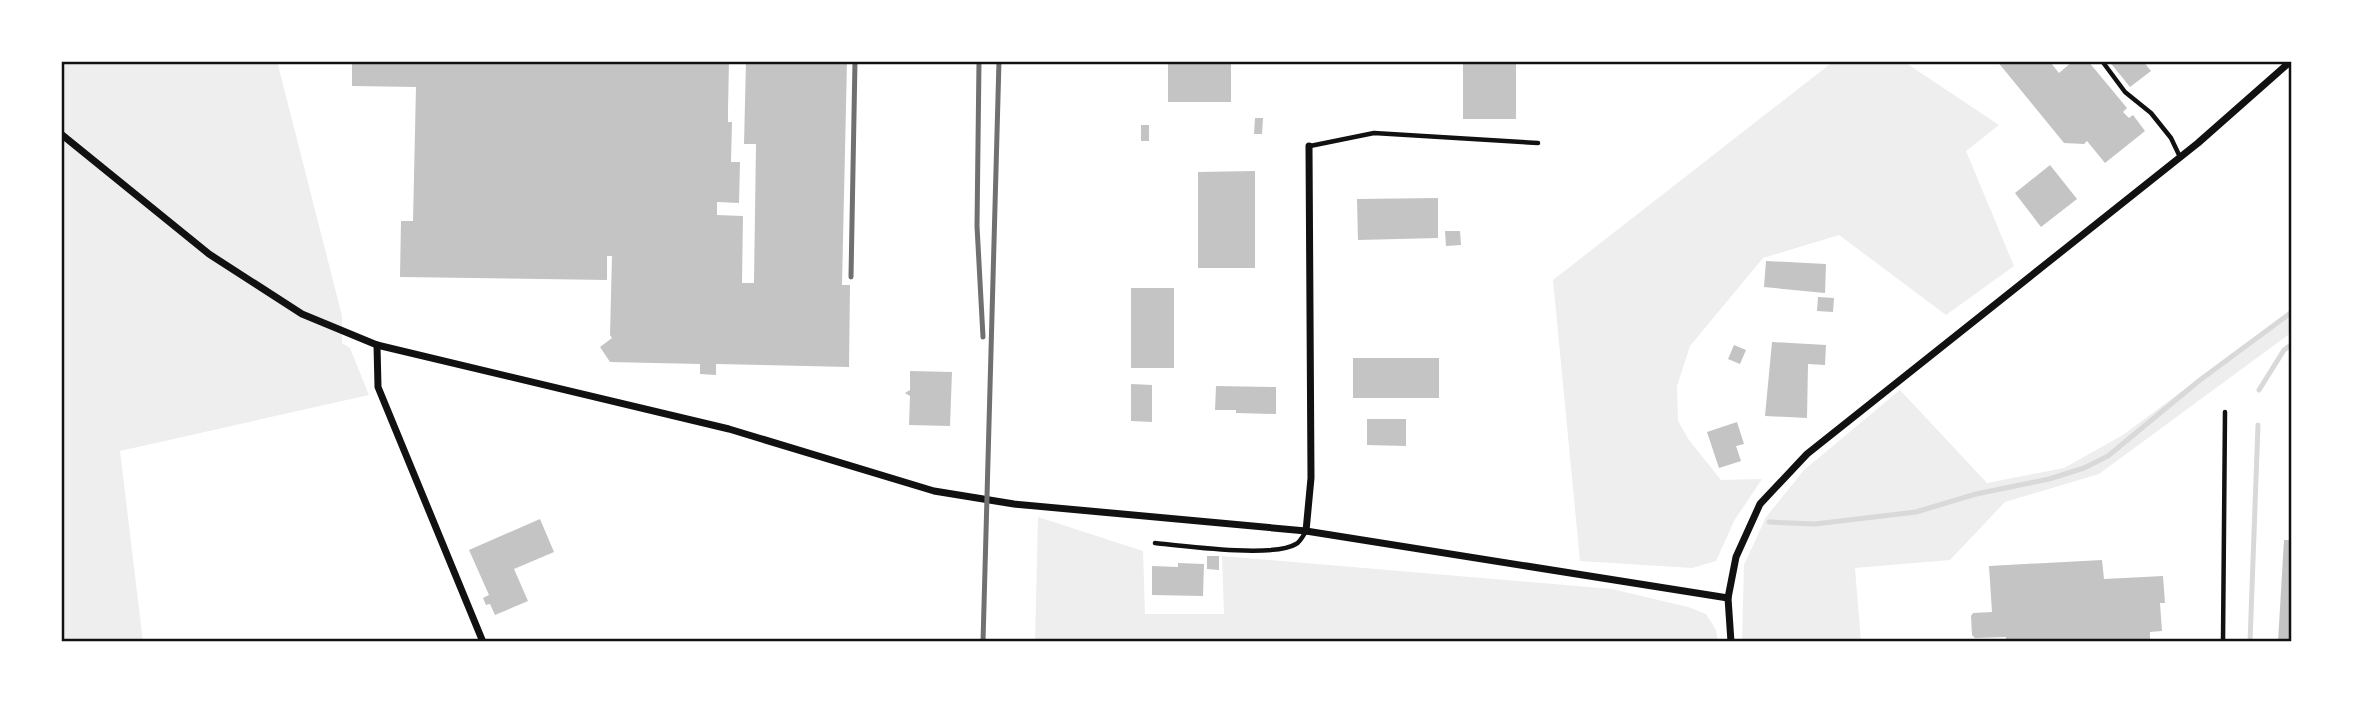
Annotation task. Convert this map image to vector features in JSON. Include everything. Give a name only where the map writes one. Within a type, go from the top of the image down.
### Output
[{"type":"street","points":[[1731,642],[1728,598],[1736,557],[1760,504],[1807,454],[2180,157],[2291,61]]},
{"type":"street","points":[[61,134],[208,254],[302,314],[377,345],[729,429],[934,492],[1014,505],[1306,531],[1728,598]]},
{"type":"street","points":[[1306,531],[1311,478],[1309,146]]},
{"type":"street","points":[[377,345],[378,387],[483,642]]},
{"type":"lane","points":[[2102,61],[2125,92],[2151,113],[2171,138],[2180,157]]},
{"type":"lane","points":[[1309,146],[1374,133],[1538,143]]},
{"type":"lane","points":[[2223,642],[2225,412]]},
{"type":"lane","points":[[1155,543],[1244,550],[1282,549],[1298,544],[1306,531]]},
{"type":"shaded area","points":[[61,61],[277,61],[342,316],[342,343],[350,348],[369,395],[120,451],[143,642],[61,642]]},
{"type":"shaded area","points":[[1834,61],[1903,61],[1999,125],[1966,151],[2014,266],[1946,315],[1839,235],[1763,258],[1690,346],[1677,386],[1678,421],[1689,440],[1721,480],[1762,479],[1734,521],[1716,561],[1692,568],[1580,561],[1553,280]]},
{"type":"shaded area","points":[[2292,309],[2292,332],[2099,474],[2005,502],[1950,560],[1855,568],[1861,642],[1742,642],[1744,565],[1766,517],[1804,470],[1900,390],[1987,483],[2064,468],[2123,435]]},
{"type":"shaded area","points":[[1038,517],[1143,551],[1145,614],[1224,614],[1222,556],[1612,589],[1688,607],[1706,614],[1716,630],[1718,642],[1035,642]]},
{"type":"building","points":[[352,61],[729,61],[728,122],[732,122],[731,162],[740,162],[739,203],[717,202],[717,215],[743,216],[742,283],[754,283],[756,144],[744,144],[746,61],[847,61],[842,285],[850,285],[849,367],[716,364],[716,375],[700,374],[700,364],[610,362],[600,347],[612,338],[612,256],[607,256],[607,280],[400,277],[401,221],[413,221],[416,87],[352,86]]},
{"type":"building","points":[[1168,61],[1231,61],[1231,102],[1168,102]]},
{"type":"building","points":[[1463,61],[1516,61],[1516,119],[1463,119]]},
{"type":"building","points":[[1997,61],[2054,61],[2051,63],[2059,73],[2073,61],[2088,61],[2127,108],[2123,112],[2129,118],[2133,115],[2145,131],[2105,163],[2087,141],[2084,144],[2064,143]]},
{"type":"building","points":[[2109,61],[2143,61],[2151,71],[2130,87]]},
{"type":"building","points":[[1255,118],[1263,118],[1262,134],[1254,134]]},
{"type":"building","points":[[1141,125],[1149,125],[1149,141],[1141,141]]},
{"type":"building","points":[[2050,165],[2077,199],[2041,227],[2015,193]]},
{"type":"building","points":[[1255,171],[1255,268],[1198,268],[1198,172]]},
{"type":"building","points":[[1438,198],[1438,238],[1358,240],[1357,199]]},
{"type":"building","points":[[1445,231],[1460,231],[1461,245],[1446,246]]},
{"type":"building","points":[[1766,261],[1826,264],[1825,293],[1764,287]]},
{"type":"building","points":[[1131,288],[1174,288],[1174,368],[1131,368]]},
{"type":"building","points":[[1818,297],[1834,298],[1833,312],[1817,311]]},
{"type":"building","points":[[1772,342],[1826,345],[1825,365],[1808,364],[1807,418],[1765,416]]},
{"type":"building","points":[[1734,345],[1746,350],[1740,364],[1728,359]]},
{"type":"building","points":[[1353,358],[1439,358],[1439,398],[1353,398]]},
{"type":"building","points":[[910,371],[952,372],[950,426],[909,425],[910,396],[905,393],[910,390]]},
{"type":"building","points":[[1131,384],[1152,385],[1152,422],[1131,421]]},
{"type":"building","points":[[1216,386],[1276,387],[1276,414],[1215,410]]},
{"type":"building","points":[[1367,419],[1406,419],[1406,446],[1367,445]]},
{"type":"building","points":[[1737,422],[1744,444],[1736,446],[1741,461],[1719,468],[1707,432]]},
{"type":"building","points":[[540,519],[554,552],[514,569],[528,601],[495,615],[490,604],[486,605],[483,598],[489,595],[469,550]]},
{"type":"building","points":[[2284,540],[2292,540],[2292,642],[2278,642]]},
{"type":"building","points":[[1207,556],[1219,556],[1219,570],[1207,569]]},
{"type":"building","points":[[2102,560],[2104,579],[2163,576],[2165,603],[2160,603],[2162,631],[2150,632],[2150,642],[2006,642],[2006,637],[1975,638],[1972,635],[1973,613],[1992,612],[1989,566]]},
{"type":"building","points":[[1178,563],[1204,564],[1203,596],[1152,595],[1152,566],[1178,567]]},
{"type":"waterway","points":[[1769,522],[1815,524],[1916,512],[1976,494],[2049,479],[2084,468],[2108,456],[2200,380],[2292,312]]},
{"type":"waterway","points":[[2259,390],[2284,350],[2292,344]]},
{"type":"waterway","points":[[2250,642],[2258,425]]},
{"type":"railway","points":[[851,277],[855,61]]},
{"type":"railway","points":[[979,61],[977,226],[983,337]]},
{"type":"railway","points":[[983,642],[999,61]]}]
